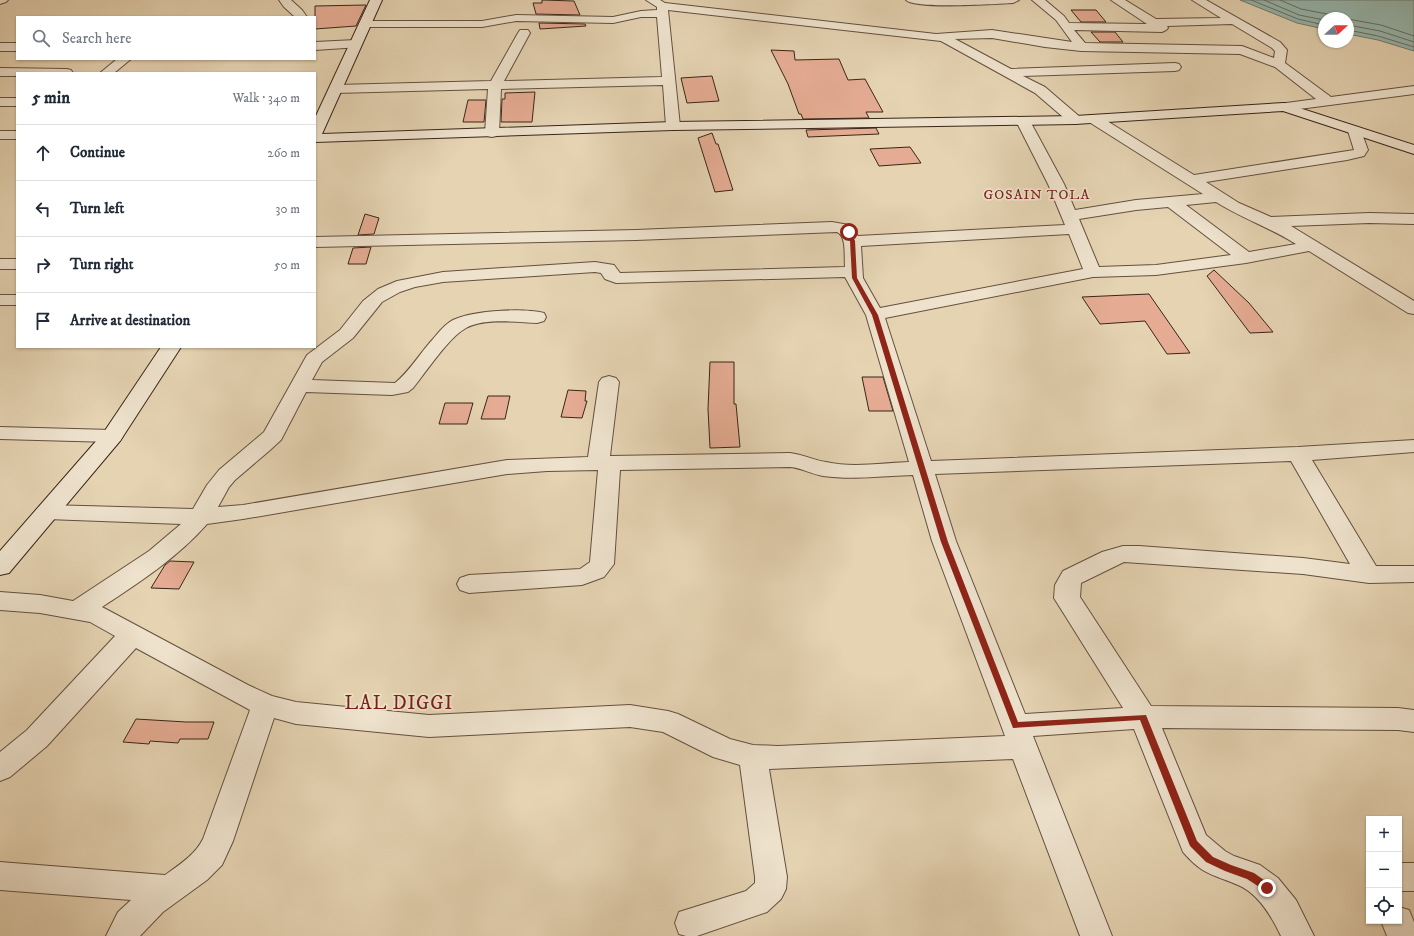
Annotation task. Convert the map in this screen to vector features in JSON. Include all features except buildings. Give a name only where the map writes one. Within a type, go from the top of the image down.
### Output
[{"type":"street","points":[[285,0],[287,4],[298,12],[300,16]]},
{"type":"street","points":[[316,131],[376,0]]},
{"type":"street","points":[[912,0],[1013,0]]},
{"type":"street","points":[[1038,0],[1060,18],[1081,47]]},
{"type":"street","points":[[1117,0],[1193,48]]},
{"type":"street","points":[[1198,0],[1276,44],[1281,50],[1279,64]]},
{"type":"street","points":[[929,1],[932,12],[936,13]]},
{"type":"street","points":[[365,24],[482,24],[516,18],[613,20],[641,14],[659,6],[937,36],[992,34],[1045,43],[1081,47],[1242,50],[1279,64],[1328,101]]},
{"type":"street","points":[[659,6],[669,81],[673,126]]},
{"type":"street","points":[[1066,26],[1128,28],[1235,21]]},
{"type":"street","points":[[946,24],[955,35]]},
{"type":"street","points":[[553,31],[581,28]]},
{"type":"street","points":[[510,34],[538,32]]},
{"type":"street","points":[[492,134],[495,85],[524,33]]},
{"type":"street","points":[[435,36],[488,35]]},
{"type":"street","points":[[937,36],[949,40],[1040,90],[1075,120]]},
{"type":"street","points":[[316,46],[374,37]]},
{"type":"street","points":[[0,47],[16,47]]},
{"type":"street","points":[[107,72],[124,60]]},
{"type":"street","points":[[1008,73],[1065,69],[1175,67]]},
{"type":"street","points":[[0,72],[16,72]]},
{"type":"street","points":[[336,89],[669,81]]},
{"type":"street","points":[[316,138],[492,134],[673,126],[1075,120],[1284,107],[1414,90]]},
{"type":"street","points":[[0,102],[16,102]]},
{"type":"street","points":[[1284,107],[1414,150]]},
{"type":"street","points":[[1094,119],[1233,206],[1286,230],[1414,309]]},
{"type":"street","points":[[1023,121],[1056,184],[1093,272]]},
{"type":"street","points":[[1191,180],[1359,153],[1361,150],[1355,131]]},
{"type":"street","points":[[0,135],[16,135]]},
{"type":"street","points":[[852,241],[1073,223],[1136,205],[1219,197]]},
{"type":"street","points":[[1170,201],[1246,258]]},
{"type":"street","points":[[1270,222],[1368,218],[1414,219]]},
{"type":"street","points":[[316,242],[636,235],[826,227],[844,228],[849,232],[852,241],[854,278],[875,315],[944,542],[1096,936]]},
{"type":"street","points":[[875,315],[1093,272],[1156,270],[1246,258],[1311,246]]},
{"type":"street","points":[[0,264],[16,264]]},
{"type":"street","points":[[78,610],[166,551],[200,518],[217,487],[227,474],[263,446],[273,435],[314,359],[323,350],[351,330],[369,304],[381,294],[397,287],[421,280],[443,277],[595,267],[608,269],[611,275],[616,278],[854,272]]},
{"type":"street","points":[[0,300],[16,300]]},
{"type":"street","points":[[299,386],[401,388],[449,333],[460,324],[485,318],[537,317]]},
{"type":"street","points":[[0,567],[112,436],[170,348]]},
{"type":"street","points":[[469,584],[582,576],[592,574],[599,569],[602,564],[604,463],[610,382]]},
{"type":"street","points":[[0,433],[112,436]]},
{"type":"street","points":[[47,512],[200,518],[500,468],[547,464],[790,460],[833,470],[922,469],[1298,454],[1414,446]]},
{"type":"street","points":[[1298,454],[1369,575]]},
{"type":"street","points":[[1298,936],[1290,917],[1267,888],[1250,876],[1210,859],[1194,844],[1143,717],[1067,598],[1067,586],[1072,578],[1111,558],[1123,554],[1302,566],[1369,575],[1414,574]]},
{"type":"street","points":[[0,601],[40,604],[96,614],[265,706],[296,713],[429,726],[630,716],[668,722],[723,749],[753,757],[786,757],[1020,736],[1143,717],[1398,719],[1414,721]]},
{"type":"street","points":[[0,769],[37,738],[133,634]]},
{"type":"street","points":[[122,936],[130,923],[152,902],[196,870],[211,855],[218,841],[265,706]]},
{"type":"street","points":[[691,923],[756,902],[770,889],[771,877],[753,757]]},
{"type":"street","points":[[0,876],[168,889]]},
{"type":"street","points":[[1402,877],[1414,877]]},
{"type":"street","points":[[1398,924],[1404,936]]},
{"type":"water","points":[[1240,0],[1414,0],[1414,51],[1378,40],[1354,35],[1354,12],[1318,12],[1318,28],[1297,23]]},
{"type":"district","name":"GOSAIN TOLA","points":[[1037,195]]},
{"type":"district","name":"LAL DIGGI","points":[[399,703]]},
{"type":"route","points":[[849,232],[852,241],[854,278],[875,315],[944,542],[1016,726],[1143,717],[1194,844],[1210,859],[1250,876],[1267,888]]}]
